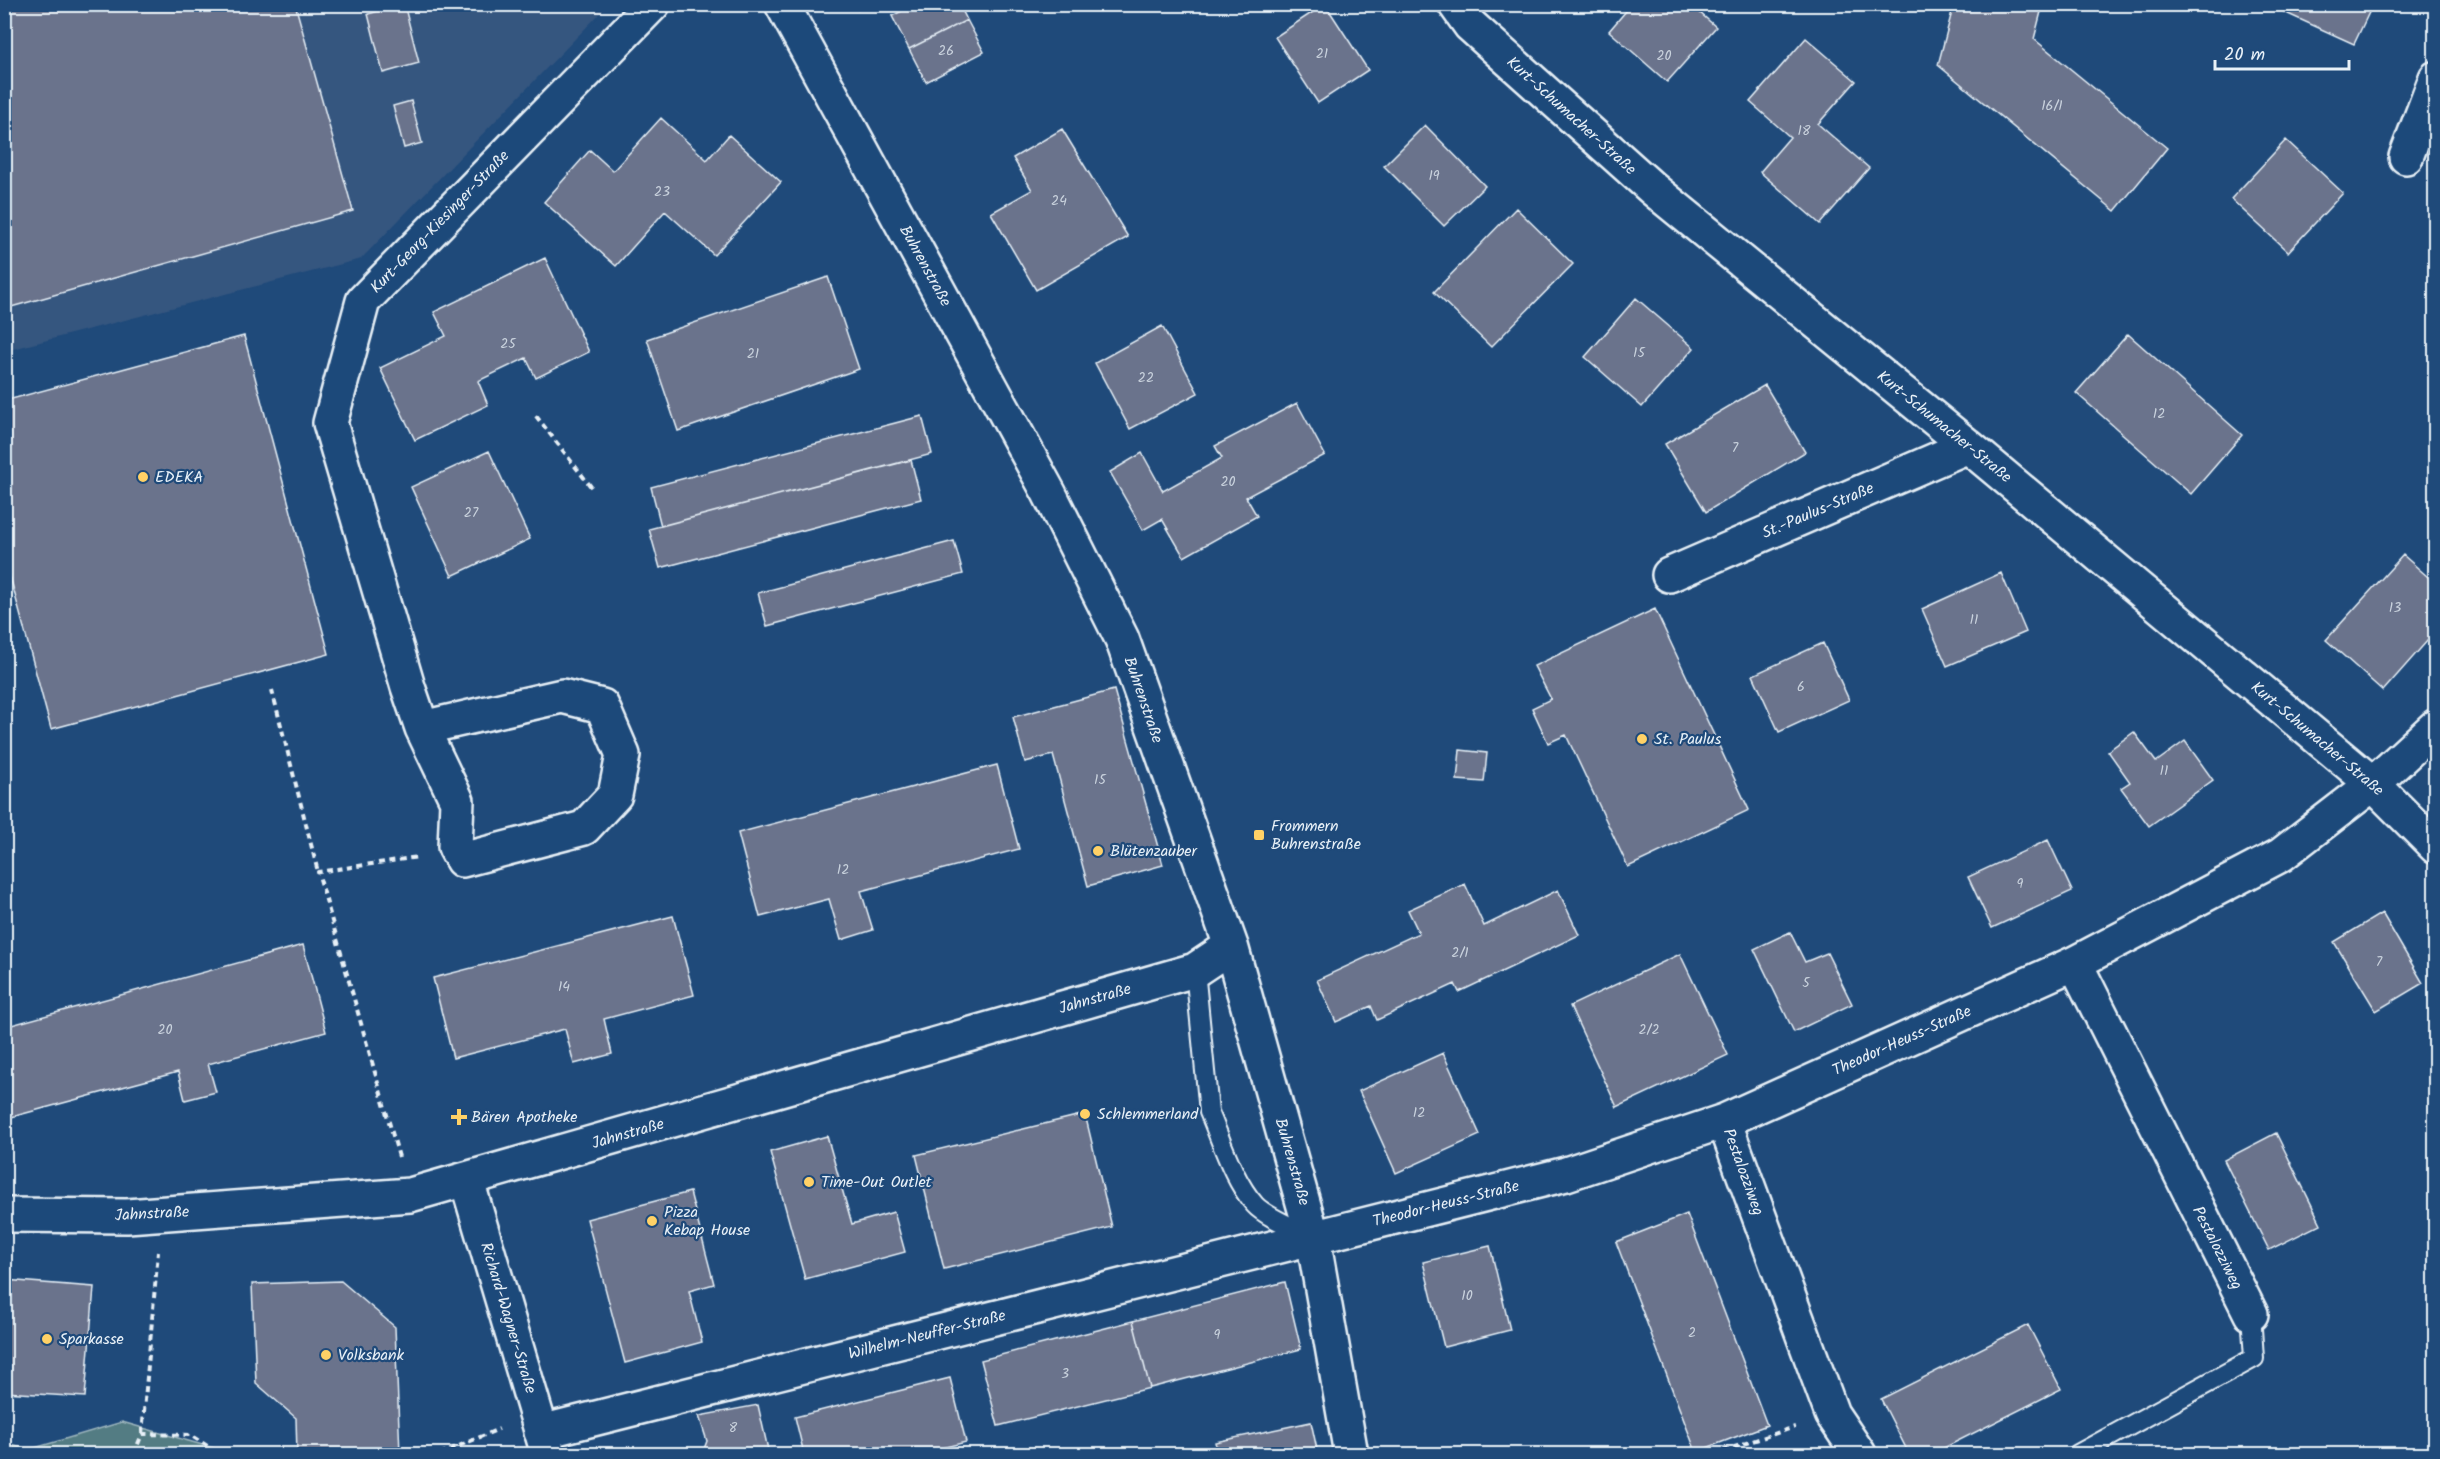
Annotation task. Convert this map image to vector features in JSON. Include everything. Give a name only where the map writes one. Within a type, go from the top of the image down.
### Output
[{"type":"street","name":"Kurt-Georg-Kiesinger-Straße","points":[[455,847],[457,801],[422,728],[408,687],[330,423],[363,301],[653,4]]},
{"type":"street","name":"Buhrenstraße","points":[[782,4],[1049,493],[1122,639],[1231,946],[1313,1238],[1351,1455]]},
{"type":"street","name":"Kurt-Schumacher-Straße","points":[[1455,4],[1470,25],[1653,189],[1968,446],[2373,784],[2436,847]]},
{"type":"street","points":[[2406,157],[2436,78]]},
{"type":"street","name":"St.-Paulus-Straße","points":[[1669,575],[1968,446]]},
{"type":"street","points":[[422,728],[562,696],[602,706],[623,755],[615,795],[584,828],[462,860],[455,847]]},
{"type":"street","name":"Theodor-Heuss-Straße","points":[[1313,1238],[1566,1174],[1724,1121],[2075,963],[2281,855],[2373,784],[2436,726]]},
{"type":"street","name":"Jahnstraße","points":[[4,1215],[128,1216],[410,1195],[467,1181],[1195,970],[1231,946]]},
{"type":"street","name":"Pestalozziweg","points":[[2075,963],[2250,1314]]},
{"type":"street","name":"Pestalozziweg","points":[[1724,1121],[1832,1414],[1859,1455]]},
{"type":"street","name":"Richard-Wagner-Straße","points":[[467,1181],[542,1433]]},
{"type":"street","name":"Wilhelm-Neuffer-Straße","points":[[542,1433],[1313,1238]]},
{"type":"lane","points":[[1195,970],[1209,1112],[1217,1132],[1238,1178],[1256,1206],[1313,1238]]},
{"type":"lane","name":"Pestalozziweg","points":[[2078,1455],[2254,1358],[2250,1314]]},
{"type":"path","points":[[536,416],[592,488]]},
{"type":"path","points":[[272,690],[318,872],[410,1195]]},
{"type":"path","points":[[318,872],[421,857],[455,847]]},
{"type":"path","points":[[134,1455],[142,1434],[152,1345],[161,1214]]},
{"type":"path","points":[[1713,1455],[1832,1414]]},
{"type":"path","points":[[440,1455],[542,1433]]},
{"type":"path","points":[[142,1434],[190,1435],[220,1455]]},
{"type":"shaded area","points":[[5,5],[608,5],[361,259],[5,351]]},
{"type":"shaded area","points":[[4,686],[14,727],[5,729],[4,729]]},
{"type":"green space","points":[[122,1422],[234,1454],[5,1454],[5,1443],[28,1450]]},
{"type":"building","points":[[16,4],[295,4],[353,211],[4,309],[4,8]]},
{"type":"building","points":[[404,4],[419,63],[383,73],[368,14]]},
{"type":"building","points":[[855,4],[867,4],[858,10]]},
{"type":"building","points":[[915,4],[959,4],[967,20],[909,49],[892,16]]},
{"type":"building","points":[[1325,4],[1368,70],[1318,103],[1275,37]]},
{"type":"building","points":[[1632,4],[1690,4],[1716,27],[1667,82],[1609,31]]},
{"type":"building","points":[[1954,4],[2043,4],[2034,39],[2167,148],[2115,211],[1938,65]]},
{"type":"building","points":[[2277,4],[2373,4],[2354,44],[2275,8]]},
{"type":"building","points":[[967,20],[984,52],[926,82],[909,49]]},
{"type":"building","points":[[1806,38],[1856,81],[1818,124],[1869,168],[1820,224],[1760,172],[1790,137],[1750,102]]},
{"type":"building","points":[[411,101],[422,143],[404,148],[393,106]]},
{"type":"building","points":[[661,118],[707,160],[729,135],[781,182],[714,255],[665,211],[616,266],[544,202],[590,150],[613,171]]},
{"type":"building","points":[[1425,125],[1485,186],[1444,226],[1384,166]]},
{"type":"building","points":[[1062,129],[1128,237],[1036,290],[991,213],[1032,190],[1013,158]]},
{"type":"building","points":[[2286,140],[2343,193],[2288,252],[2231,199]]},
{"type":"building","points":[[1516,208],[1573,264],[1491,347],[1434,292]]},
{"type":"building","points":[[545,258],[589,352],[536,378],[526,358],[478,381],[488,405],[415,440],[380,368],[446,336],[434,312]]},
{"type":"building","points":[[828,277],[859,369],[678,431],[647,339]]},
{"type":"building","points":[[1636,298],[1694,348],[1642,407],[1585,357]]},
{"type":"building","points":[[1162,326],[1198,393],[1130,429],[1095,363]]},
{"type":"building","points":[[2128,334],[2242,435],[2191,494],[2076,393]]},
{"type":"building","name":"EDEKA","points":[[244,336],[329,654],[51,729],[4,554],[4,401]]},
{"type":"building","points":[[1765,385],[1805,452],[1706,512],[1665,444]]},
{"type":"building","points":[[1297,403],[1325,455],[1246,497],[1257,516],[1184,557],[1162,519],[1143,530],[1110,472],[1142,453],[1163,491],[1222,458],[1215,446]]},
{"type":"building","points":[[922,416],[932,454],[661,526],[651,487]]},
{"type":"building","points":[[489,451],[530,539],[452,576],[411,487]]},
{"type":"building","points":[[911,460],[921,499],[660,568],[649,529]]},
{"type":"building","points":[[954,541],[963,574],[767,626],[758,593]]},
{"type":"building","points":[[2403,555],[2436,584],[2436,631],[2383,691],[2326,640]]},
{"type":"building","points":[[2001,573],[2026,632],[1947,666],[1922,609]]},
{"type":"building","name":"St. Paulus","points":[[1655,609],[1749,810],[1628,867],[1566,735],[1548,743],[1532,708],[1551,699],[1534,666]]},
{"type":"building","points":[[1823,643],[1849,700],[1779,732],[1753,675]]},
{"type":"building","points":[[1114,690],[1163,865],[1088,886],[1053,755],[1025,762],[1013,717]]},
{"type":"building","points":[[2134,732],[2156,762],[2185,741],[2213,780],[2149,826],[2121,788],[2130,782],[2108,751]]},
{"type":"building","points":[[1460,750],[1487,753],[1484,782],[1457,780]]},
{"type":"building","points":[[997,765],[1019,849],[861,891],[873,930],[841,940],[829,899],[760,917],[738,833]]},
{"type":"building","points":[[2048,840],[2072,891],[1992,928],[1968,877]]},
{"type":"building","points":[[1465,884],[1484,926],[1558,890],[1579,935],[1459,992],[1455,984],[1377,1020],[1371,1006],[1336,1022],[1317,980],[1419,933],[1408,910]]},
{"type":"building","points":[[2382,913],[2423,983],[2376,1011],[2334,942]]},
{"type":"building","points":[[673,916],[694,995],[604,1019],[612,1054],[574,1064],[565,1029],[453,1058],[433,978]]},
{"type":"building","points":[[1790,932],[1805,962],[1827,953],[1852,1004],[1794,1032],[1754,949]]},
{"type":"building","points":[[303,945],[326,1032],[208,1064],[216,1092],[185,1100],[178,1072],[4,1119],[4,1027]]},
{"type":"building","points":[[1680,954],[1728,1055],[1617,1107],[1570,1006]]},
{"type":"building","points":[[1443,1053],[1480,1135],[1396,1173],[1359,1091]]},
{"type":"building","points":[[1085,1114],[1112,1227],[944,1269],[916,1155]]},
{"type":"building","points":[[2276,1133],[2321,1224],[2269,1250],[2224,1160]]},
{"type":"building","name":"Time-Out Outlet","points":[[827,1136],[852,1224],[894,1212],[905,1252],[805,1279],[770,1152]]},
{"type":"building","points":[[690,1192],[714,1284],[689,1291],[702,1342],[625,1363],[587,1219]]},
{"type":"building","points":[[1687,1214],[1767,1425],[1696,1452],[1616,1242]]},
{"type":"building","points":[[1490,1246],[1510,1330],[1444,1347],[1423,1262]]},
{"type":"building","name":"Sparkasse","points":[[4,1280],[94,1287],[85,1397],[4,1392]]},
{"type":"building","name":"Volksbank","points":[[341,1281],[395,1327],[400,1454],[297,1454],[296,1418],[256,1383],[252,1284]]},
{"type":"building","points":[[1285,1282],[1301,1349],[1150,1388],[1133,1321]]},
{"type":"building","points":[[1133,1321],[1150,1388],[998,1426],[981,1360]]},
{"type":"building","points":[[2028,1325],[2061,1389],[1932,1454],[1909,1454],[1881,1399]]},
{"type":"building","points":[[950,1378],[966,1442],[917,1454],[804,1454],[795,1417]]},
{"type":"building","points":[[758,1405],[769,1454],[702,1454],[707,1441],[699,1416]]},
{"type":"building","points":[[1311,1422],[1318,1454],[1218,1454],[1215,1442]]},
{"type":"place","name":"EDEKA","points":[[143,477]]},
{"type":"place","name":"St. Paulus","points":[[1642,739]]},
{"type":"place","name":"Frommern Buhrenstraße","points":[[1259,835]]},
{"type":"place","name":"Blütenzauber","points":[[1098,851]]},
{"type":"place","name":"Schlemmerland","points":[[1085,1114]]},
{"type":"place","name":"Bären Apotheke","points":[[459,1117]]},
{"type":"place","name":"Time-Out Outlet","points":[[809,1182]]},
{"type":"place","name":"Pizza Kebap House","points":[[652,1221]]},
{"type":"place","name":"Sparkasse","points":[[47,1339]]},
{"type":"place","name":"Volksbank","points":[[326,1355]]}]
